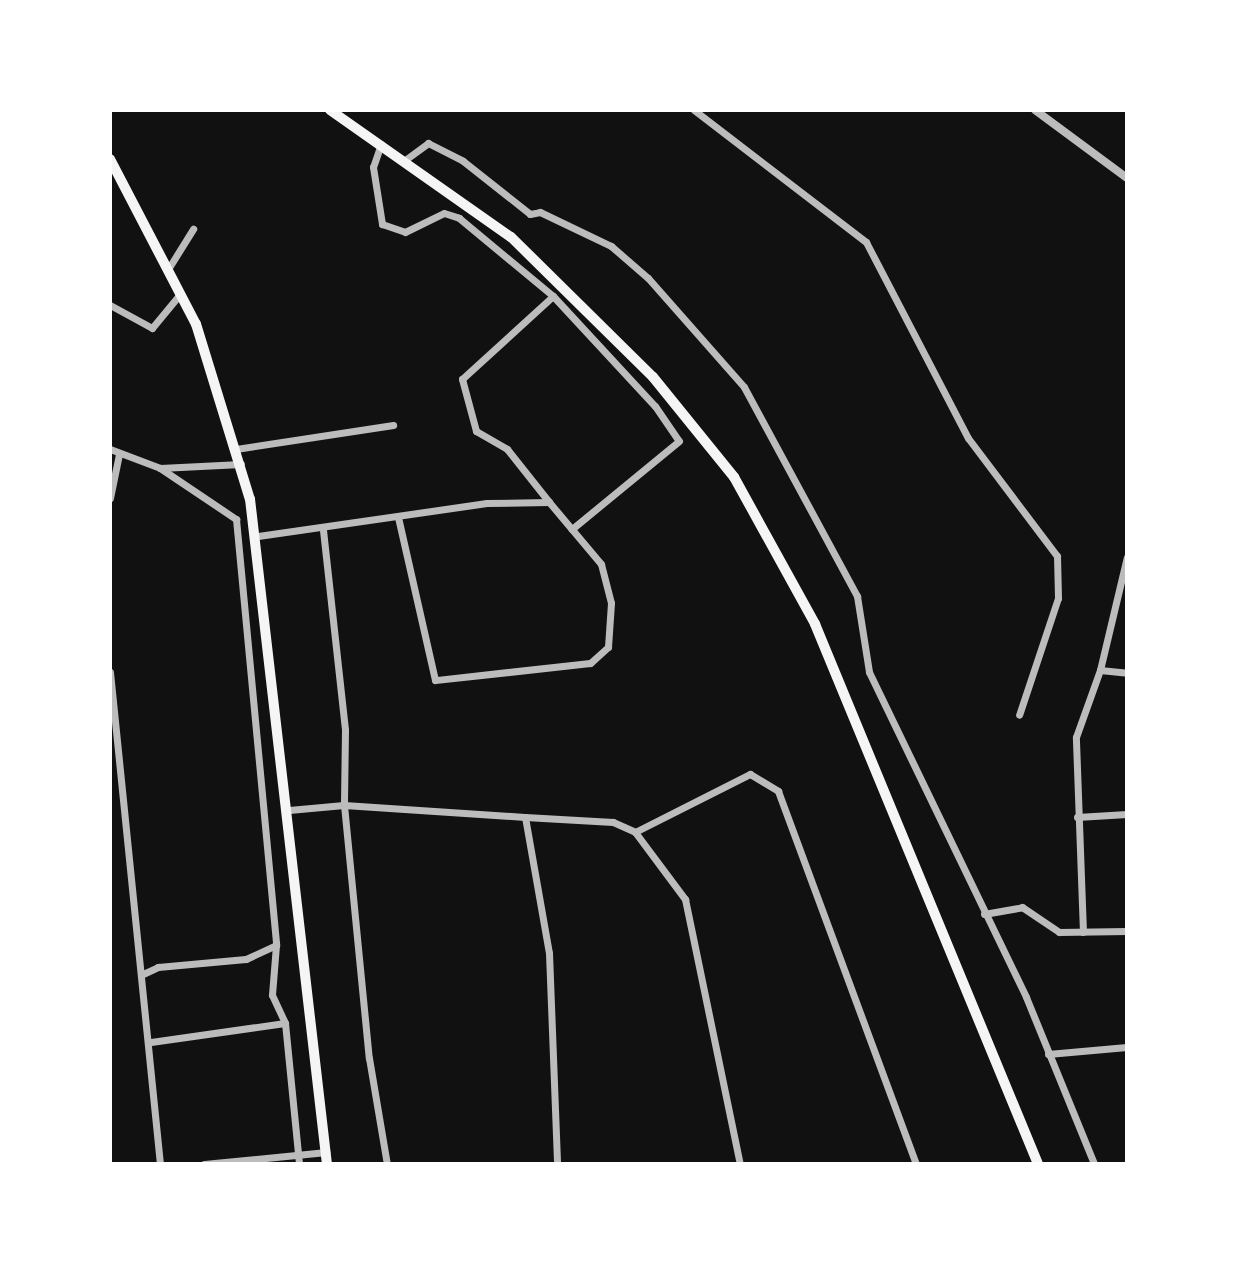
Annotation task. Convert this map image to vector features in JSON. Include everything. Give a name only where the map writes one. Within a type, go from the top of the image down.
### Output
[{"type":"main road","points":[[330,110],[405,160],[511,237],[565,286],[653,376],[734,477],[815,624],[1038,1164]]},
{"type":"main road","points":[[110,159],[170,266],[181,293],[241,464],[258,536],[327,1164]]},
{"type":"street","points":[[694,110],[866,242],[968,438],[1057,556],[1058,598],[1019,715]]},
{"type":"street","points":[[1035,110],[1127,178]]},
{"type":"street","points":[[405,160],[428,143],[463,161],[530,214],[540,212],[611,246],[744,387],[842,562],[858,596],[869,672],[984,914],[1048,1054],[1094,1164]]},
{"type":"street","points":[[381,144],[373,167],[382,224],[405,232],[444,213],[459,218],[553,296],[655,406],[679,442],[572,529]]},
{"type":"street","points":[[170,266],[194,229]]},
{"type":"street","points":[[110,305],[152,328],[181,293]]},
{"type":"street","points":[[398,517],[435,680],[601,657],[611,603],[601,564],[507,449],[475,431],[462,379],[553,296]]},
{"type":"street","points":[[236,449],[393,425]]},
{"type":"street","points":[[110,449],[160,468],[236,519],[276,945],[272,995],[285,1023],[299,1164]]},
{"type":"street","points":[[110,498],[120,454]]},
{"type":"street","points":[[160,468],[241,464]]},
{"type":"street","points":[[258,536],[323,530],[520,499],[549,502]]},
{"type":"street","points":[[323,530],[345,730],[344,805],[387,1164]]},
{"type":"street","points":[[1083,932],[1076,737],[1100,670],[1127,556]]},
{"type":"street","points":[[1100,670],[1127,673]]},
{"type":"street","points":[[110,672],[151,1042],[160,1164]]},
{"type":"street","points":[[635,832],[750,774],[778,791],[916,1164]]},
{"type":"street","points":[[289,810],[344,805],[613,822],[635,832],[685,899],[740,1164]]},
{"type":"street","points":[[1077,817],[1127,814]]},
{"type":"street","points":[[525,817],[549,953],[557,1164]]},
{"type":"street","points":[[984,914],[1022,906],[1059,932],[1127,931]]},
{"type":"street","points":[[143,974],[158,967],[246,959],[276,945]]},
{"type":"street","points":[[151,1042],[285,1023]]},
{"type":"street","points":[[1048,1054],[1127,1047]]},
{"type":"street","points":[[204,1164],[326,1152]]}]
